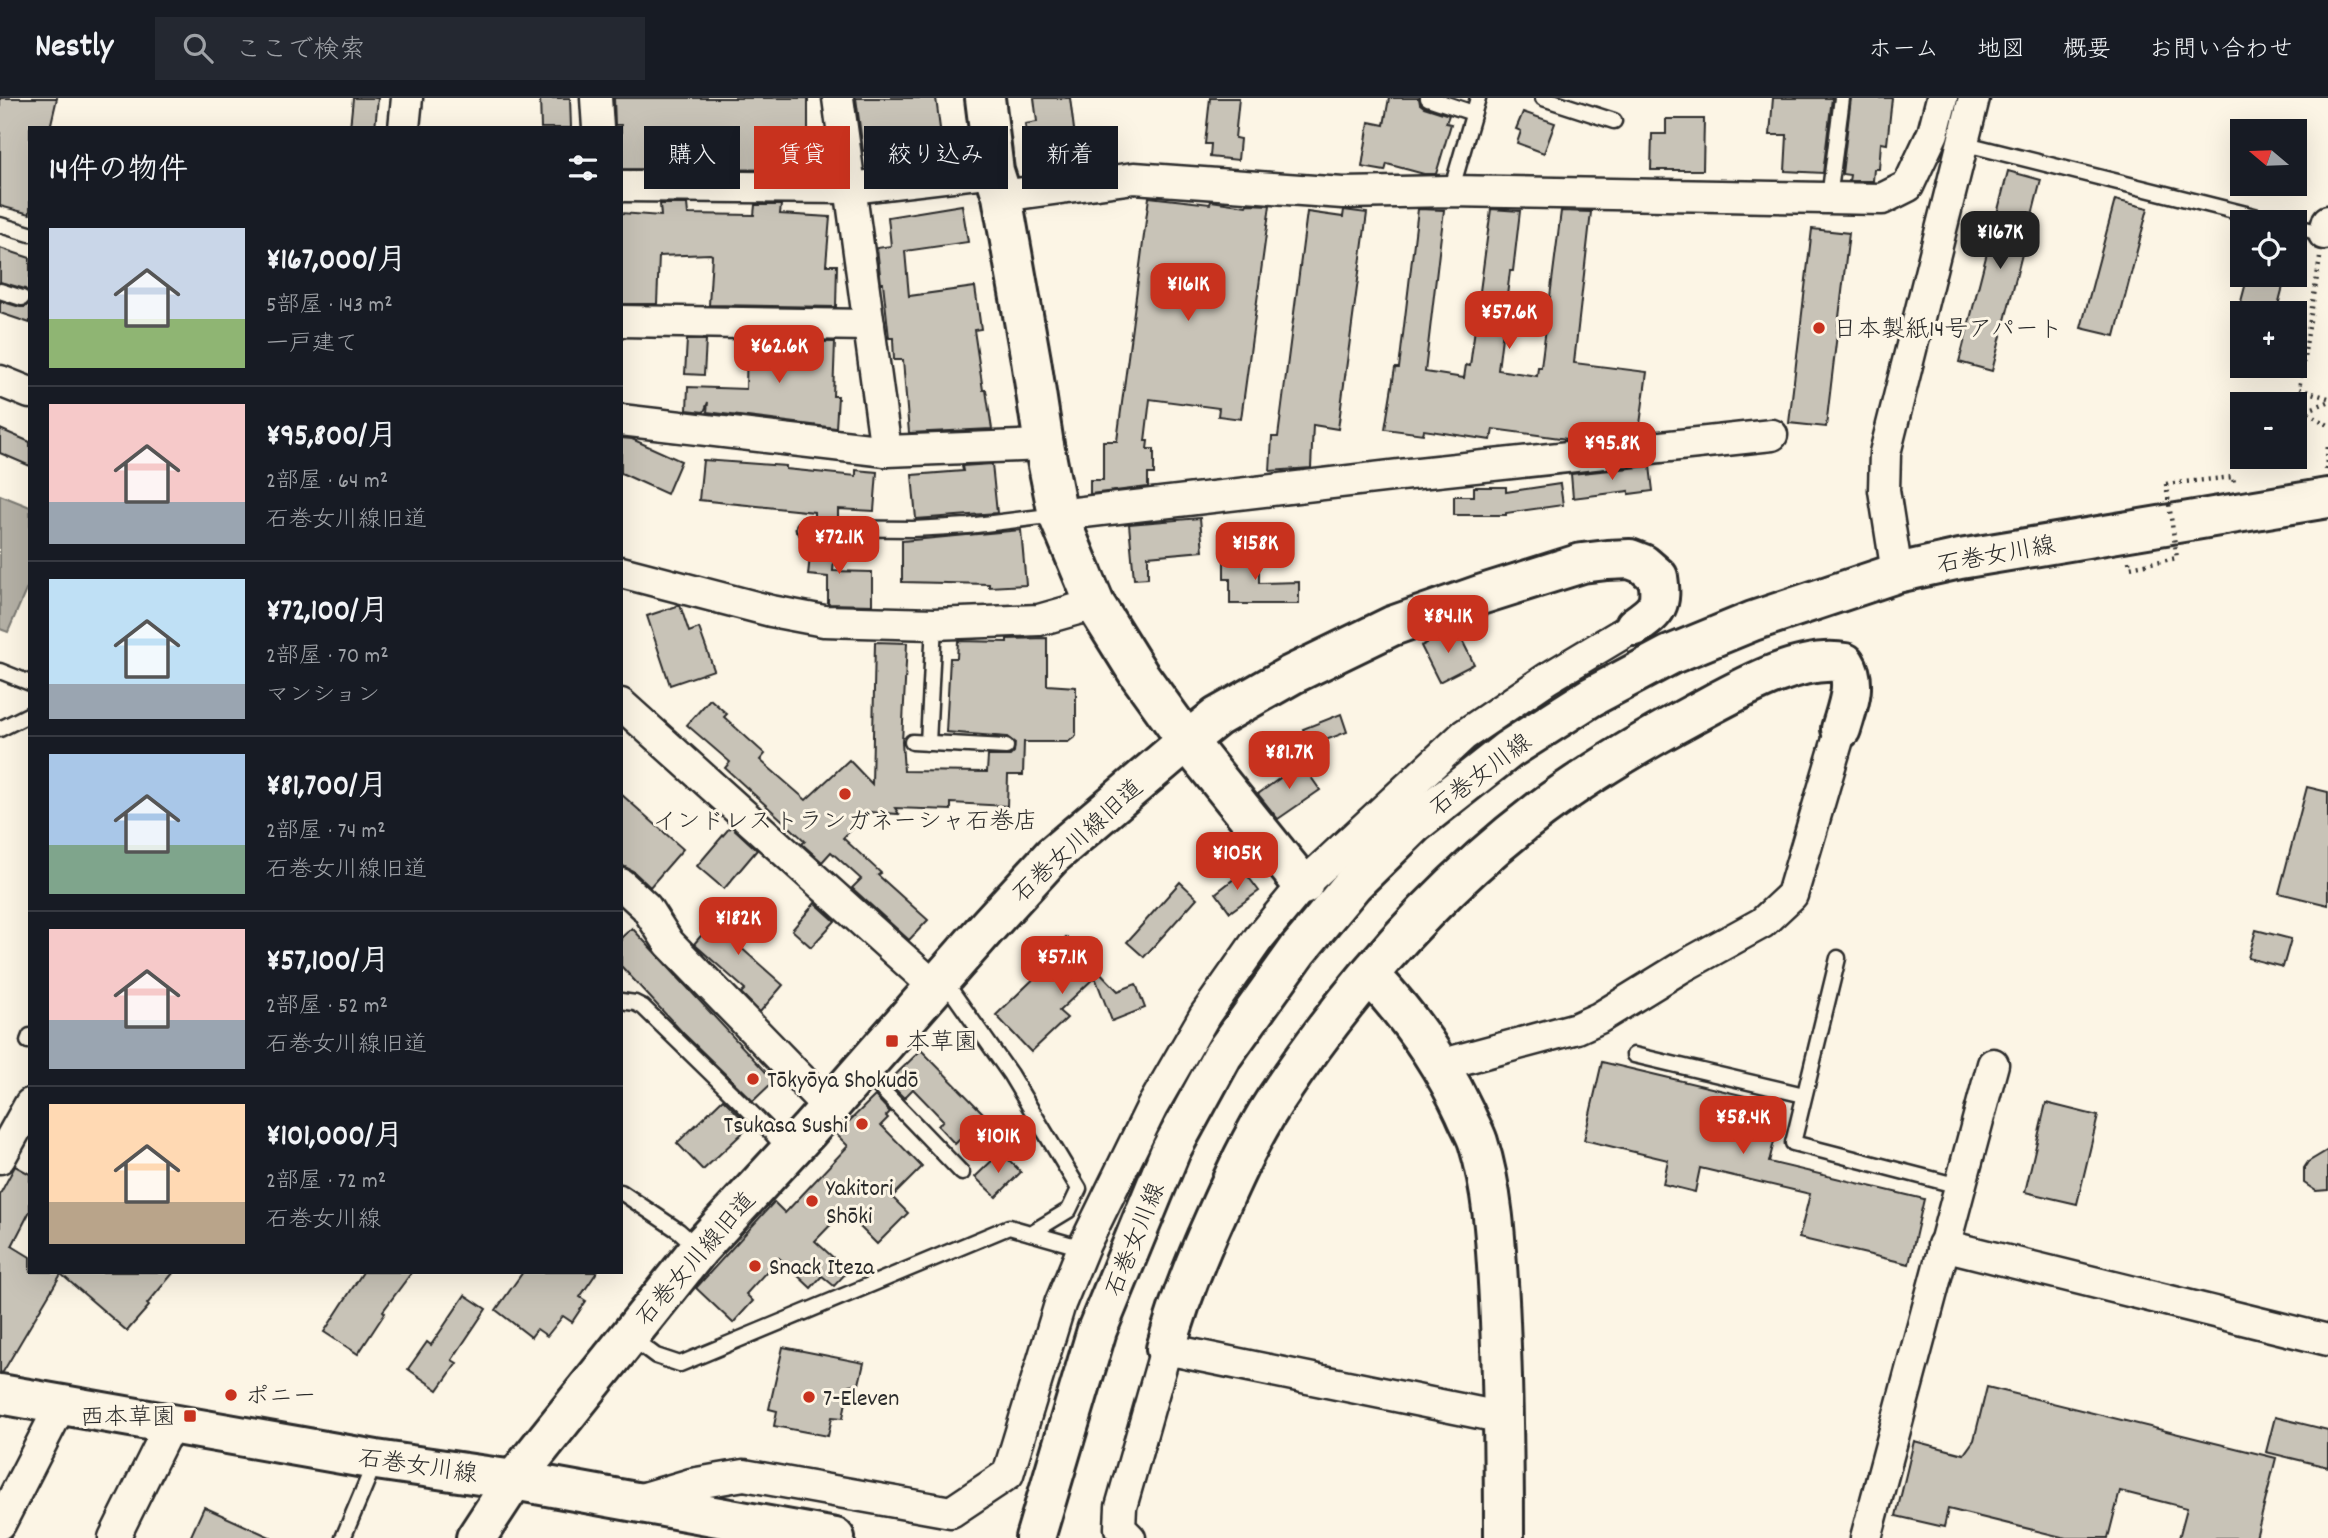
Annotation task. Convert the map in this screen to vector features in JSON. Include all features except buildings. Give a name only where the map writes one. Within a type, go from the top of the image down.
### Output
[{"type":"street","points":[[404,126],[407,98]]},
{"type":"street","points":[[596,98],[598,126]]},
{"type":"street","points":[[838,98],[886,451]]},
{"type":"street","points":[[985,98],[989,126]]},
{"type":"street","points":[[1008,183],[1134,178],[1342,193],[1451,191],[1882,199],[1908,186],[1933,133],[1942,98]]},
{"type":"street","points":[[1898,573],[1884,490],[1885,453],[1974,98]]},
{"type":"street","points":[[1933,133],[1962,143]]},
{"type":"street","points":[[623,186],[864,188]]},
{"type":"street","points":[[999,189],[1058,515],[1095,604],[1138,673],[1187,741],[1303,885]]},
{"type":"street","points":[[623,321],[869,325]]},
{"type":"street","points":[[0,381],[28,392]]},
{"type":"street","points":[[623,420],[886,451],[1044,445]]},
{"type":"street","points":[[1058,515],[1772,435]]},
{"type":"street","name":"石巻女川線","points":[[1035,1538],[1097,1330],[1171,1150],[1223,1055],[1298,950],[1353,884],[1424,816],[1508,750],[1591,697],[1670,655],[1753,621],[1898,573],[2015,550],[2248,513],[2327,487]]},
{"type":"street","name":"石巻女川線旧道","points":[[476,1538],[514,1480],[699,1249],[829,1108],[938,982],[1052,856],[1217,717],[1291,675],[1392,626],[1581,563],[1630,559],[1643,564],[1658,577],[1661,597],[1654,613],[1635,626]]},
{"type":"street","points":[[623,573],[771,611],[824,621],[934,624],[1039,620],[1095,604]]},
{"type":"street","points":[[634,1501],[691,1484],[744,1475],[951,1512],[1008,1474],[1060,1304],[1083,1248],[1152,1107],[1205,1014],[1259,938],[1303,885],[1464,735],[1548,678],[1635,626]]},
{"type":"street","points":[[1130,1538],[1120,1528],[1121,1507],[1174,1317],[1202,1246],[1241,1160],[1273,1104],[1370,975],[1404,934],[1476,864],[1539,811],[1601,768],[1747,687],[1817,662],[1831,660],[1845,663],[1852,682],[1841,729],[1792,895],[1762,923],[1682,967],[1599,1018],[1577,1028],[1440,1065]]},
{"type":"street","points":[[623,707],[938,982]]},
{"type":"street","points":[[623,886],[646,907],[668,943],[829,1108]]},
{"type":"street","points":[[1370,975],[1396,1002],[1440,1065],[1478,1141],[1490,1194],[1496,1247],[1504,1418],[1504,1538]]},
{"type":"street","points":[[1866,1538],[1993,1064]]},
{"type":"street","points":[[0,1158],[20,1117]]},
{"type":"street","points":[[1943,1245],[2328,1340]]},
{"type":"street","points":[[1166,1349],[1504,1418]]},
{"type":"street","name":"石巻女川線","points":[[0,1394],[376,1460],[634,1501],[716,1527],[832,1538]]},
{"type":"street","points":[[0,1524],[61,1405]]},
{"type":"street","points":[[114,1538],[170,1425]]},
{"type":"lane","points":[[1429,98],[1473,113]]},
{"type":"lane","points":[[1451,191],[1478,98]]},
{"type":"lane","points":[[1543,98],[1614,121]]},
{"type":"lane","points":[[1829,198],[1842,98]]},
{"type":"lane","points":[[1962,143],[2230,210]]},
{"type":"lane","points":[[0,225],[28,233]]},
{"type":"lane","points":[[2307,227],[2326,228]]},
{"type":"lane","points":[[0,291],[22,298]]},
{"type":"lane","points":[[804,528],[912,529],[968,526],[1058,515]]},
{"type":"lane","points":[[928,743],[934,624]]},
{"type":"lane","points":[[0,671],[28,682]]},
{"type":"lane","points":[[0,729],[28,716]]},
{"type":"lane","points":[[912,742],[1006,747]]},
{"type":"lane","points":[[1838,958],[1793,1143],[1959,1186]]},
{"type":"lane","points":[[938,982],[1010,1074],[1079,1189],[1069,1210],[1031,1233]]},
{"type":"lane","points":[[623,1001],[643,1007],[766,1127],[788,1153]]},
{"type":"lane","points":[[1634,1055],[1804,1095]]},
{"type":"lane","points":[[862,1070],[962,1173]]},
{"type":"lane","points":[[623,1193],[679,1231],[699,1249]]},
{"type":"lane","points":[[628,1336],[656,1356],[680,1364],[1009,1227],[1083,1248]]},
{"type":"lane","points":[[343,1538],[376,1460]]},
{"type":"path","points":[[2326,228],[2299,389],[2328,400]]},
{"type":"path","points":[[2328,400],[2305,411],[2328,425]]},
{"type":"path","points":[[2327,487],[2328,446]]},
{"type":"path","points":[[2133,567],[2178,558],[2166,484],[2228,478]]},
{"type":"shaded area","points":[[0,495],[28,506],[28,586],[8,632],[0,629]]},
{"type":"place","name":"日本製紙14号アパート","points":[[1819,328]]},
{"type":"place","name":"インドレストランガネーシャ石巻店","points":[[845,794]]},
{"type":"place","name":"本草園","points":[[892,1041]]},
{"type":"place","name":"Tōkyōya Shokudō","points":[[753,1079]]},
{"type":"place","name":"Tsukasa Sushi","points":[[862,1124]]},
{"type":"place","name":"Yakitori Shōki","points":[[812,1201]]},
{"type":"place","name":"Snack Iteza","points":[[755,1266]]},
{"type":"place","name":"ポニー","points":[[231,1395]]},
{"type":"place","name":"7-Eleven","points":[[809,1397]]},
{"type":"place","name":"西本草園","points":[[190,1416]]}]
